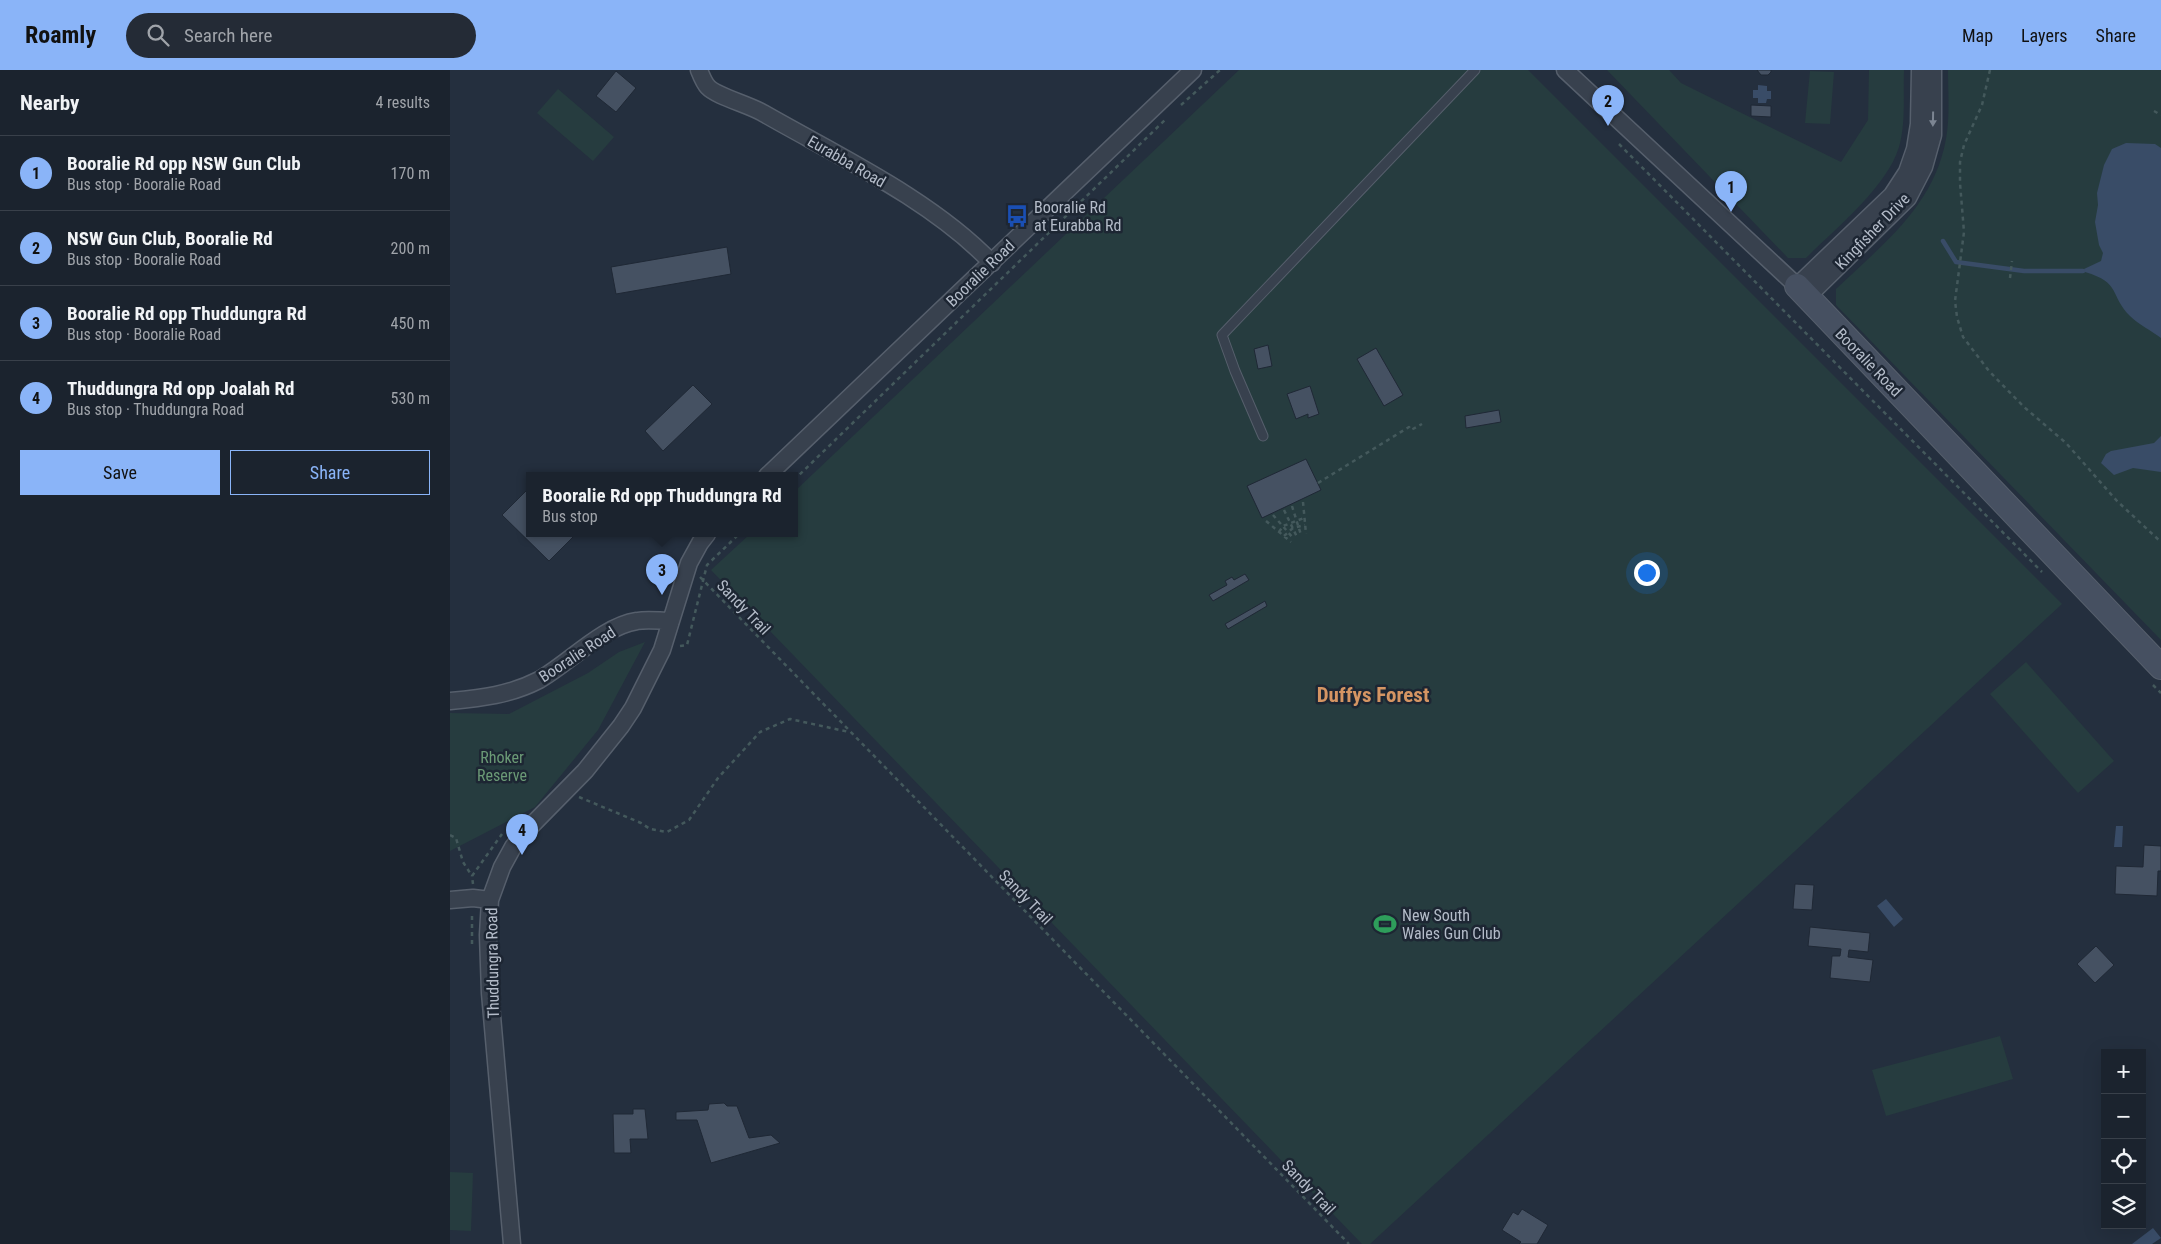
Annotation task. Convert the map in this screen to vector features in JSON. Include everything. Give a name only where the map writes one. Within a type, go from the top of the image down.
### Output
[{"type":"street","name":"Eurabba Road","points":[[699,70],[708,88],[754,108],[908,196],[976,246],[992,263]]},
{"type":"street","name":"Booralie Road","points":[[771,472],[1193,70]]},
{"type":"street","name":"Booralie Road","points":[[1565,70],[1802,291],[2154,673]]},
{"type":"street","name":"Kingfisher Drive","points":[[1802,291],[1892,195],[1907,172],[1915,149],[1919,124],[1920,70]]},
{"type":"street","name":"Kingfisher Drive","points":[[1802,291],[1908,198],[1924,167],[1933,135],[1933,70]]},
{"type":"street","points":[[671,620],[689,563],[705,537]]},
{"type":"street","name":"Booralie Road","points":[[450,701],[490,698],[518,690],[553,672],[602,637],[626,624],[638,621],[671,620]]},
{"type":"street","name":"Thuddungra Road","points":[[512,1244],[490,993],[488,925],[490,900],[502,867],[513,847],[526,831],[586,771],[621,726],[654,668],[662,650],[671,620]]},
{"type":"street","points":[[450,900],[473,898],[490,900]]},
{"type":"lane","points":[[1263,436],[1234,371],[1222,335],[1475,70]]},
{"type":"path","points":[[1179,107],[1220,70]]},
{"type":"path","points":[[1990,70],[1982,106],[1961,155],[1960,183],[1964,232],[1955,301],[1957,317],[1963,337],[1972,351],[2013,396],[2066,443],[2125,509],[2141,521],[2161,542]]},
{"type":"path","points":[[2154,111],[2161,115]]},
{"type":"path","points":[[798,476],[1172,114]]},
{"type":"path","points":[[1616,140],[2042,573]]},
{"type":"path","points":[[2010,278],[2012,261]]},
{"type":"path","points":[[1318,483],[1409,427],[1411,430],[1422,424]]},
{"type":"path","points":[[1303,502],[1306,534]]},
{"type":"path","points":[[1292,506],[1302,535]]},
{"type":"path","points":[[1284,510],[1297,536]]},
{"type":"path","points":[[1273,515],[1294,539]]},
{"type":"path","points":[[1279,532],[1283,526],[1304,518]]},
{"type":"path","points":[[1266,521],[1291,542]]},
{"type":"path","points":[[1284,536],[1293,528],[1305,525]]},
{"type":"path","points":[[662,650],[686,645],[707,565],[736,537]]},
{"type":"path","name":"Sandy Trail","points":[[689,563],[703,581],[1349,1244]]},
{"type":"path","points":[[2154,673],[2161,693]]},
{"type":"path","points":[[566,792],[641,823],[650,829],[667,832],[689,820],[718,778],[760,732],[790,718],[850,732]]},
{"type":"path","points":[[472,876],[498,838],[505,832]]},
{"type":"path","points":[[450,835],[456,838],[463,862],[472,876],[473,898],[470,932],[472,950]]},
{"type":"green space","name":"New South Wales Gun Club","points":[[1239,70],[1528,70],[2062,604],[1370,1244],[1362,1244],[711,570],[747,537],[798,537],[798,488]]},
{"type":"green space","points":[[1607,70],[1669,70],[1681,83],[1841,162],[1868,120],[1869,70],[1904,70],[1903,119],[1899,147],[1884,177],[1845,220],[1806,258],[1788,258]]},
{"type":"green space","points":[[1948,70],[2161,70],[2161,640],[1836,305],[1836,289],[1904,222],[1930,184],[1940,163],[1946,139]]},
{"type":"green space","points":[[1810,71],[1834,72],[1830,124],[1805,123]]},
{"type":"green space","points":[[558,89],[614,137],[593,161],[537,113]]},
{"type":"green space","name":"Rhoker Reserve","points":[[645,642],[598,730],[535,807],[450,851],[450,713],[509,714],[588,673],[619,652]]},
{"type":"green space","points":[[2026,662],[2114,761],[2078,793],[1990,694]]},
{"type":"green space","points":[[2000,1036],[2013,1079],[1886,1116],[1872,1070]]},
{"type":"green space","points":[[450,1172],[473,1173],[471,1231],[450,1230]]},
{"type":"water","points":[[1758,85],[1767,86],[1767,91],[1771,91],[1771,99],[1767,99],[1766,103],[1758,103],[1758,98],[1753,98],[1753,90],[1758,90]]},
{"type":"water","points":[[2126,143],[2155,144],[2161,148],[2161,338],[2130,316],[2119,302],[2110,285],[2097,276],[2085,272],[2084,269],[2101,261],[2103,253],[2099,245],[2095,222],[2098,205],[2097,193],[2104,165],[2112,149]]},
{"type":"water","points":[[2161,436],[2161,472],[2133,468],[2114,475],[2101,463],[2106,454],[2111,451],[2154,443]]},
{"type":"water","points":[[2116,826],[2123,826],[2122,847],[2114,847]]},
{"type":"water","points":[[1886,899],[1903,919],[1894,927],[1877,906]]},
{"type":"water","points":[[2153,1228],[2161,1238],[2152,1244],[2132,1244]]},
{"type":"building","points":[[1757,70],[1771,70],[1771,72],[1768,75],[1761,75]]},
{"type":"building","points":[[616,71],[636,88],[616,112],[596,96]]},
{"type":"building","points":[[1751,105],[1771,106],[1771,117],[1751,116]]},
{"type":"building","points":[[727,247],[731,274],[616,294],[611,267]]},
{"type":"building","points":[[1268,345],[1272,366],[1258,369],[1254,349]]},
{"type":"building","points":[[1376,348],[1403,395],[1384,406],[1357,359]]},
{"type":"building","points":[[693,385],[712,404],[663,451],[645,431]]},
{"type":"building","points":[[1310,386],[1319,414],[1308,418],[1308,414],[1296,419],[1287,394]]},
{"type":"building","points":[[1499,410],[1501,422],[1466,428],[1465,416]]},
{"type":"building","points":[[1306,459],[1321,490],[1262,518],[1247,486]]},
{"type":"building","points":[[526,491],[526,537],[573,537],[549,561],[502,515]]},
{"type":"building","points":[[1245,574],[1249,580],[1213,601],[1209,595],[1227,585],[1225,581],[1232,577],[1234,580]]},
{"type":"building","points":[[1265,601],[1267,606],[1228,629],[1225,624]]},
{"type":"building","points":[[2144,845],[2161,846],[2161,871],[2158,871],[2157,896],[2115,894],[2116,866],[2143,867]]},
{"type":"building","points":[[1795,884],[1814,885],[1812,910],[1793,909]]},
{"type":"building","points":[[1810,927],[1870,933],[1868,952],[1849,950],[1848,957],[1873,960],[1870,982],[1830,978],[1832,956],[1840,956],[1841,949],[1808,946]]},
{"type":"building","points":[[2096,946],[2114,965],[2095,983],[2077,964]]},
{"type":"building","points":[[724,1103],[727,1106],[737,1106],[749,1138],[771,1135],[780,1143],[711,1163],[697,1120],[676,1120],[676,1112],[708,1110],[709,1104]]},
{"type":"building","points":[[633,1109],[645,1109],[648,1139],[630,1139],[631,1153],[614,1153],[613,1114],[633,1114]]},
{"type":"building","points":[[1522,1209],[1548,1225],[1537,1244],[1519,1244],[1521,1242],[1502,1230],[1513,1212],[1518,1215]]},
{"type":"waterway","points":[[1943,241],[1956,262],[2024,271],[2083,271]]},
{"type":"place","name":"NSW Gun Club, Booralie Rd","points":[[1608,126]]},
{"type":"place","name":"Booralie Rd opp NSW Gun Club","points":[[1731,212]]},
{"type":"place","name":"Booralie Rd at Eurabba Rd","points":[[1017,216]]},
{"type":"place","name":"Booralie Rd opp Thuddungra Rd","points":[[662,595]]},
{"type":"place","name":"Thuddungra Rd opp Joalah Rd","points":[[522,855]]},
{"type":"place","name":"New South Wales Gun Club","points":[[1385,924]]},
{"type":"district","name":"Duffys Forest","points":[[1373,695]]}]
